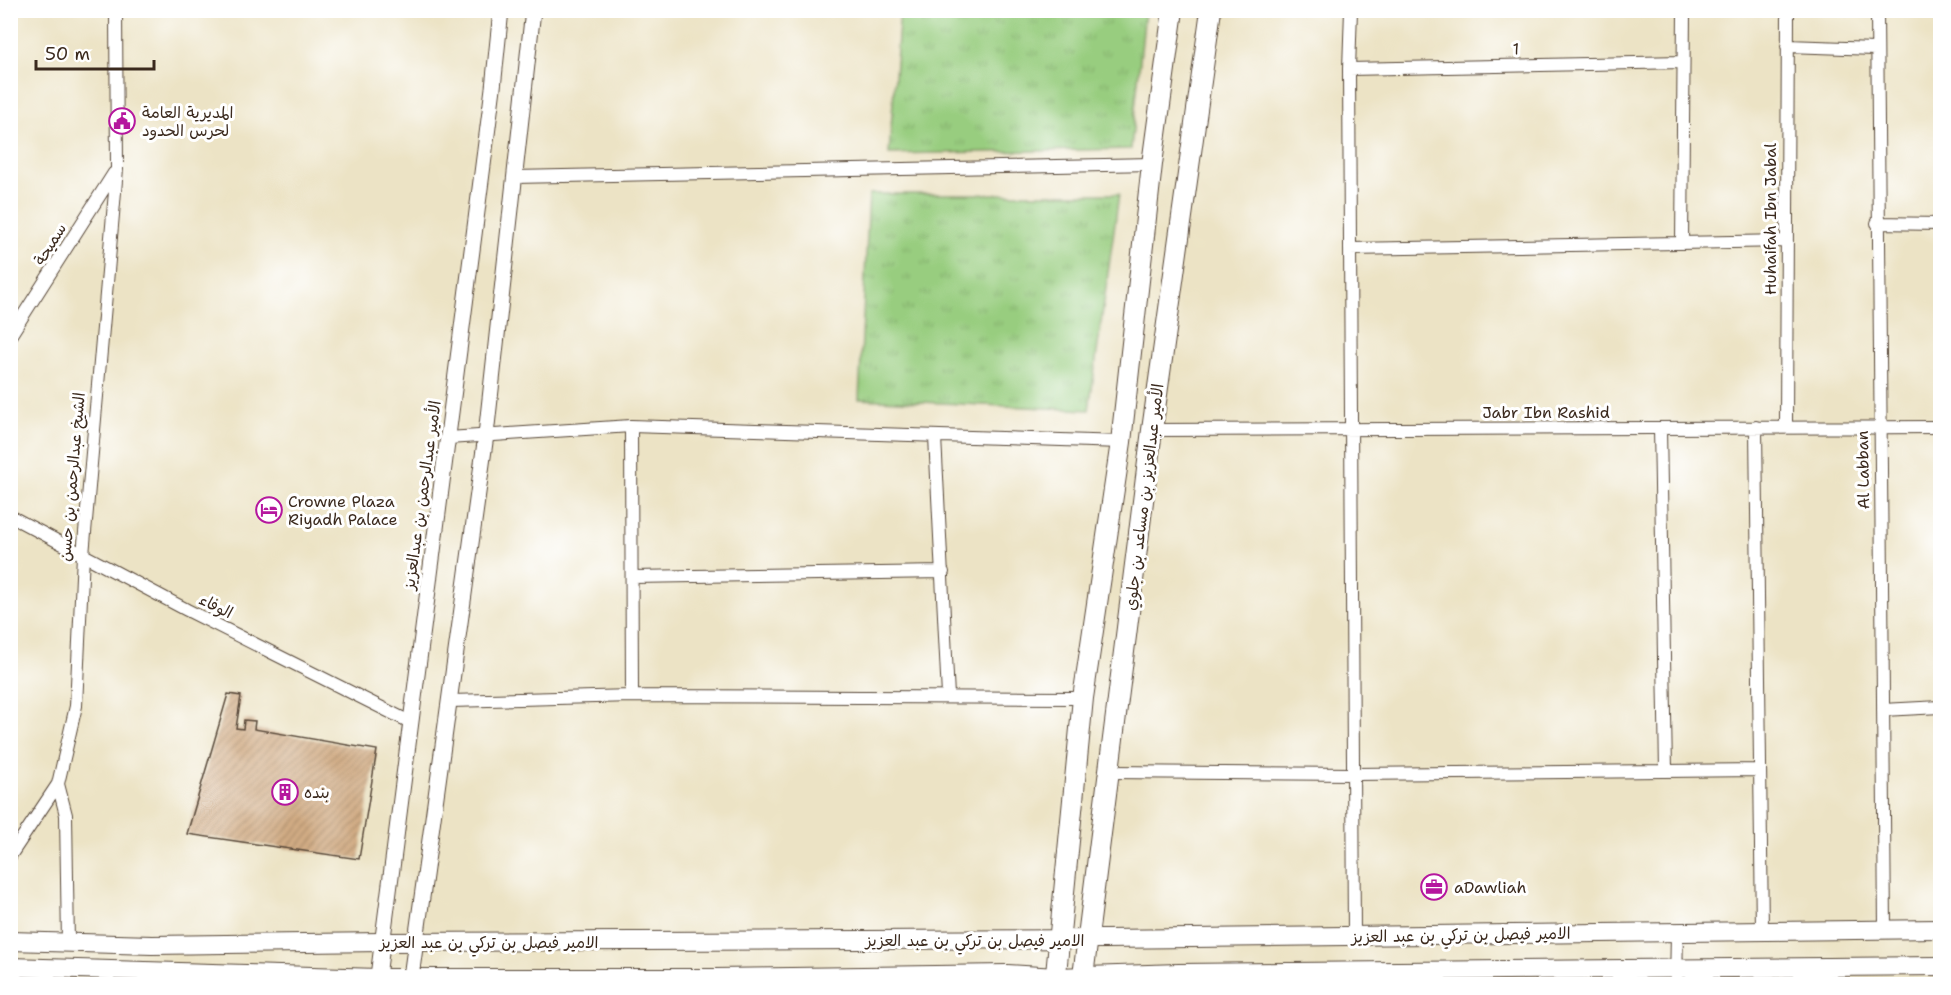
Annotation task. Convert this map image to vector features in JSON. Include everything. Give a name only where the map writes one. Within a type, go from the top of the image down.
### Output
[{"type":"main road","name":"الأمير عبدالعزيز بن مساعد بن جلوي","points":[[1055,981],[1083,698],[1121,442],[1152,164],[1173,10]]},
{"type":"main road","name":"الأمير عبدالعزيز بن مساعد بن جلوي","points":[[1082,980],[1152,430],[1211,10]]},
{"type":"main road","name":"الامير فيصل بن تركي بن عبد العزيز","points":[[10,941],[152,945],[1086,939],[1941,929]]},
{"type":"main road","name":"الامير فيصل بن تركي بن عبد العزيز","points":[[13,972],[378,981],[714,981],[1007,974],[1055,981],[1676,977],[1941,966]]},
{"type":"street","name":"الشيخ عبدالرحمن بن حسن","points":[[68,944],[66,815],[58,784],[76,706],[83,555],[117,169],[116,10]]},
{"type":"street","name":"الأمير عبدالرحمن بن عبدالعزيز","points":[[378,981],[494,88],[501,10]]},
{"type":"street","points":[[411,981],[486,435],[533,10]]},
{"type":"street","points":[[1351,10],[1349,69],[1354,936]]},
{"type":"street","points":[[1682,243],[1684,10]]},
{"type":"street","name":"Huhaifah Ibn Jabal","points":[[1786,427],[1786,46],[1788,10]]},
{"type":"street","name":"Al Labban","points":[[1876,10],[1885,929]]},
{"type":"street","points":[[1786,46],[1875,49]]},
{"type":"street","name":"1","points":[[1349,69],[1683,62]]},
{"type":"street","points":[[514,177],[1152,164]]},
{"type":"street","name":"سميحة","points":[[10,336],[117,169]]},
{"type":"street","points":[[1877,223],[1941,224]]},
{"type":"street","points":[[1350,249],[1786,241]]},
{"type":"street","points":[[448,438],[631,426],[1121,442]]},
{"type":"street","points":[[631,426],[632,696]]},
{"type":"street","points":[[1756,427],[1762,931]]},
{"type":"street","name":"Jabr Ibn Rashid","points":[[1152,430],[1941,427]]},
{"type":"street","points":[[1660,428],[1666,771]]},
{"type":"street","points":[[935,437],[944,572],[948,696]]},
{"type":"street","name":"الوفاء","points":[[10,516],[187,610],[410,722]]},
{"type":"street","points":[[633,577],[944,572]]},
{"type":"street","points":[[450,701],[632,696],[1083,698]]},
{"type":"street","points":[[1883,710],[1941,707]]},
{"type":"street","points":[[1110,772],[1353,774],[1760,770]]},
{"type":"street","points":[[10,856],[58,784]]},
{"type":"street","points":[[1676,977],[1677,932]]},
{"type":"green space","points":[[900,11],[1145,11],[1131,149],[889,154]]},
{"type":"green space","points":[[869,194],[1119,194],[1089,410],[859,399]]},
{"type":"building","name":"بنده","points":[[228,694],[241,696],[236,728],[243,729],[244,720],[255,721],[254,729],[377,750],[359,859],[187,834]]},
{"type":"place","name":"المديرية العامة لحرس الحدود","points":[[122,121]]},
{"type":"place","name":"Crowne Plaza Riyadh Palace","points":[[269,510]]},
{"type":"place","name":"بنده","points":[[285,792]]},
{"type":"place","name":"aDawliah","points":[[1434,887]]}]
